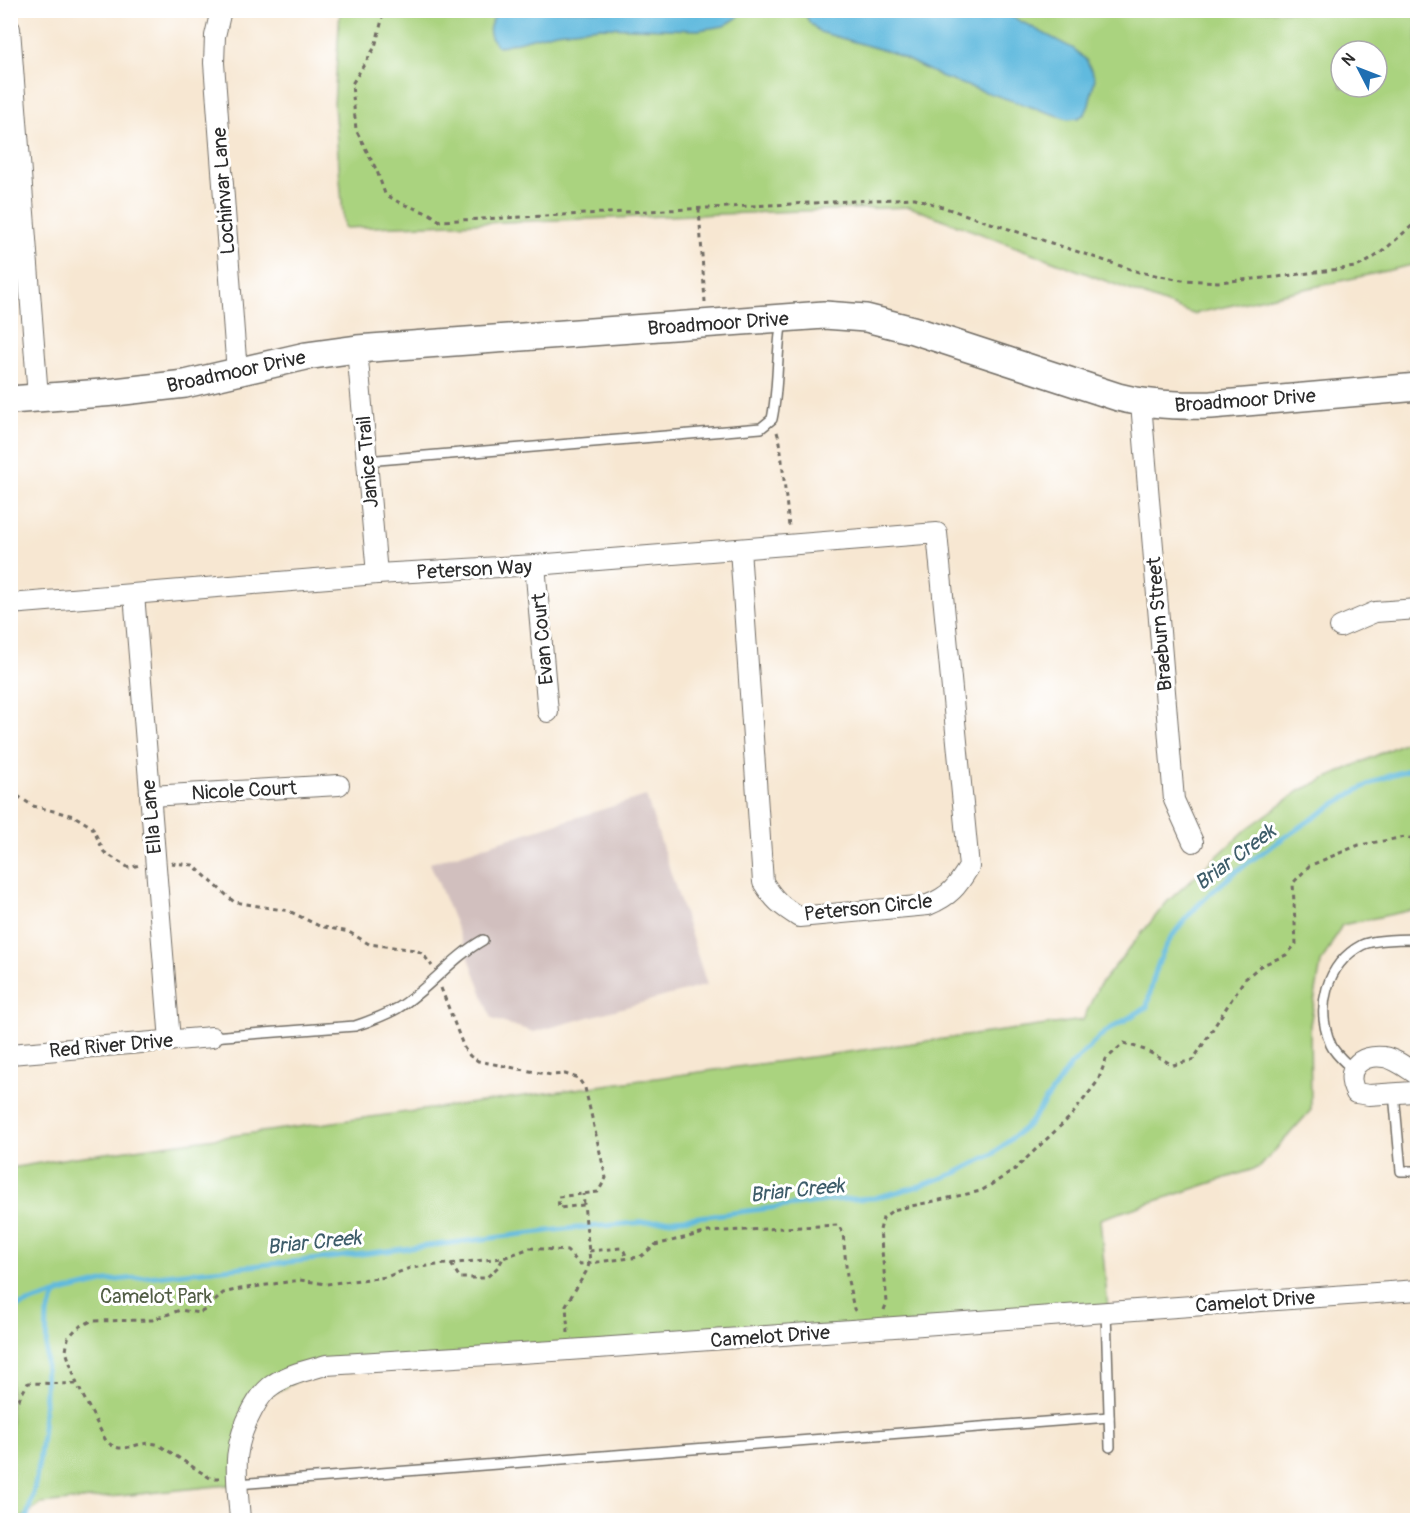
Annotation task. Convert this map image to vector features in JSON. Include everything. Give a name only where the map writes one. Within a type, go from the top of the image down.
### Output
[{"type":"street","name":"Lochinvar Lane","points":[[221,10],[215,36],[214,63],[237,373]]},
{"type":"street","points":[[10,29],[38,398]]},
{"type":"street","name":"Broadmoor Drive","points":[[10,399],[150,389],[185,384],[306,356],[357,349],[843,315],[889,323],[1118,397],[1142,402],[1186,406],[1210,405],[1418,387]]},
{"type":"street","name":"Janice Trail","points":[[357,349],[377,574]]},
{"type":"street","name":"Braeburn Street","points":[[1142,402],[1174,800],[1193,842]]},
{"type":"street","name":"Peterson Way","points":[[10,604],[377,574],[535,565],[937,533]]},
{"type":"street","name":"Peterson Circle","points":[[740,549],[764,882],[780,906],[799,917],[928,905],[945,898],[958,885],[969,867],[937,533]]},
{"type":"street","name":"Evan Court","points":[[535,565],[548,712]]},
{"type":"street","name":"Ella Lane","points":[[134,594],[170,1041]]},
{"type":"street","points":[[1340,627],[1375,612],[1418,609]]},
{"type":"street","name":"Nicole Court","points":[[150,796],[339,785]]},
{"type":"street","name":"Red River Drive","points":[[10,1054],[212,1037]]},
{"type":"street","points":[[1418,1075],[1384,1057],[1361,1060],[1352,1070],[1350,1083],[1356,1093],[1370,1095],[1418,1089]]},
{"type":"street","name":"Camelot Drive","points":[[240,1521],[237,1446],[244,1425],[272,1384],[326,1365],[1418,1290]]},
{"type":"lane","points":[[366,461],[761,428],[772,419],[776,400],[778,346],[783,318]]},
{"type":"lane","points":[[1352,1070],[1332,1047],[1324,1024],[1325,991],[1331,975],[1346,956],[1364,943],[1418,939]]},
{"type":"lane","points":[[212,1037],[355,1026],[400,1007],[466,950],[483,940]]},
{"type":"lane","points":[[1394,1093],[1401,1171],[1418,1171]]},
{"type":"lane","points":[[1106,1311],[1110,1447]]},
{"type":"lane","points":[[237,1480],[1109,1417]]},
{"type":"path","points":[[392,10],[383,16],[375,47],[352,84],[356,130],[377,171],[385,194],[400,203],[430,214],[440,221],[915,198],[1139,272],[1182,280],[1218,282],[1356,267],[1382,253],[1418,221]]},
{"type":"path","points":[[699,208],[706,324]]},
{"type":"path","points":[[772,419],[780,442],[790,544]]},
{"type":"path","points":[[10,791],[33,806],[74,816],[92,827],[104,852],[129,868],[155,861],[194,865],[234,902],[289,910],[319,926],[349,932],[369,944],[416,950],[430,961],[464,1048],[470,1056],[478,1061],[551,1075],[565,1074],[578,1078],[585,1088],[606,1178],[598,1192],[558,1197],[559,1208],[584,1205]]},
{"type":"path","points":[[877,1314],[884,1310],[887,1302],[880,1230],[883,1218],[893,1210],[981,1191],[1013,1172],[1071,1116],[1098,1081],[1106,1059],[1124,1043],[1145,1050],[1173,1065],[1193,1060],[1244,980],[1260,966],[1286,955],[1296,944],[1293,884],[1309,866],[1359,845],[1406,837],[1418,841]]},
{"type":"path","points":[[569,1350],[566,1305],[590,1262],[583,1194]]},
{"type":"path","points":[[237,1480],[210,1478],[159,1445],[150,1442],[121,1449],[111,1446],[105,1439],[77,1384],[66,1351],[68,1338],[76,1328],[91,1321],[152,1320],[180,1310],[199,1313],[207,1309],[223,1293],[240,1289],[300,1280],[326,1284],[386,1277],[410,1268],[503,1258],[530,1248],[567,1251],[580,1263],[640,1257],[655,1245],[708,1232],[838,1226],[843,1233],[847,1276],[854,1309],[860,1315]]},
{"type":"path","points":[[589,1251],[621,1248],[627,1258]]},
{"type":"path","points":[[451,1264],[460,1278],[486,1278],[499,1266],[503,1258]]},
{"type":"path","points":[[10,1404],[20,1399],[28,1383],[77,1384]]},
{"type":"shaded area","points":[[646,796],[707,985],[534,1032],[492,1019],[430,863]]},
{"type":"green space","points":[[340,11],[1417,11],[1417,264],[1193,314],[910,207],[344,228],[334,105]]},
{"type":"green space","name":"Camelot Park","points":[[1417,738],[1417,909],[1342,925],[1321,963],[1310,1025],[1311,1110],[1260,1167],[1100,1219],[1108,1309],[326,1365],[257,1402],[237,1484],[41,1504],[19,1520],[11,1520],[11,1168],[69,1158],[1083,1020],[1098,987],[1167,902],[1248,828],[1301,790]]},
{"type":"water","points":[[499,11],[741,11],[737,18],[724,26],[698,30],[600,27],[556,32],[498,47],[491,37],[490,25]]},
{"type":"water","points":[[803,11],[1001,11],[1074,49],[1087,61],[1095,78],[1089,105],[1085,114],[1078,118],[1068,119],[946,79],[893,53],[820,32],[810,23]]},
{"type":"waterway","name":"Briar Creek","points":[[10,1309],[65,1291],[107,1281],[337,1257],[565,1229],[683,1219],[835,1200],[874,1198],[920,1186],[956,1173],[993,1154],[1029,1124],[1071,1065],[1105,1032],[1147,1007],[1156,971],[1166,946],[1184,921],[1215,890],[1267,849],[1343,799],[1372,783],[1418,768]]},
{"type":"waterway","points":[[26,1520],[38,1470],[41,1444],[47,1314],[56,1295]]}]
